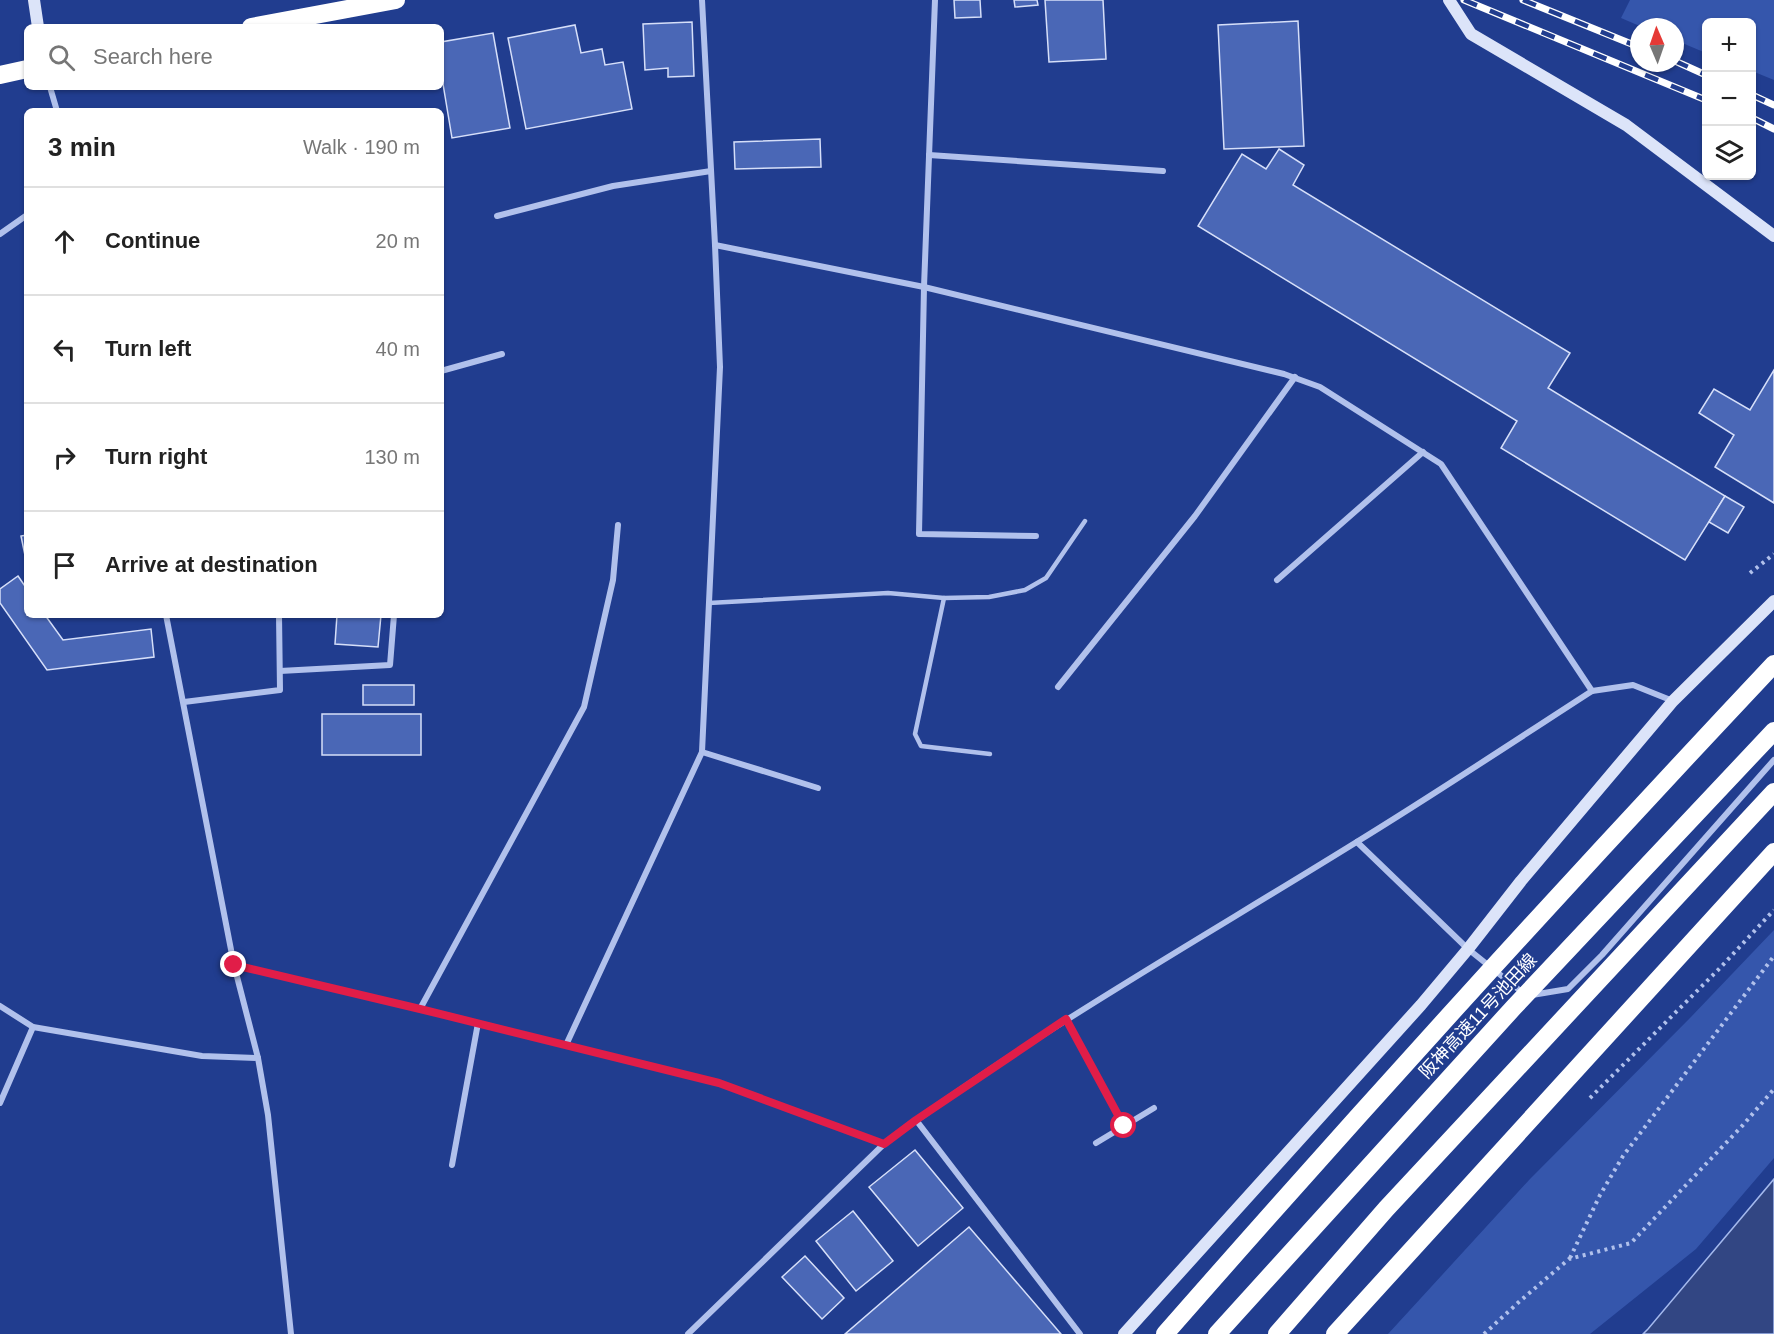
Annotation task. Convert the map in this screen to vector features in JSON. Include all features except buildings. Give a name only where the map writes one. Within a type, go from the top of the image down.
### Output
[{"type":"highway","points":[[268,24],[396,0]]},
{"type":"highway","points":[[0,75],[24,70]]},
{"type":"highway","points":[[1165,1334],[1355,1119],[1605,844],[1774,664]]},
{"type":"highway","name":"阪神高速11号池田線","points":[[1217,1334],[1514,1007],[1774,731]]},
{"type":"highway","points":[[1277,1334],[1386,1209],[1774,792]]},
{"type":"highway","points":[[1335,1334],[1774,852]]},
{"type":"street","points":[[34,0],[38,24]]},
{"type":"street","points":[[566,1045],[702,752],[720,367],[716,245],[702,0]]},
{"type":"street","points":[[935,0],[924,287],[919,534],[1036,536]]},
{"type":"street","points":[[1449,0],[1471,34],[1626,125],[1774,236]]},
{"type":"street","points":[[51,90],[56,108]]},
{"type":"street","points":[[929,155],[1163,171]]},
{"type":"street","points":[[497,216],[613,186],[711,171]]},
{"type":"street","points":[[0,234],[24,216]]},
{"type":"street","points":[[716,245],[924,287],[1295,377],[1320,387],[1441,464],[1592,691]]},
{"type":"street","points":[[444,369],[502,354]]},
{"type":"street","points":[[1058,687],[1195,516],[1295,377]]},
{"type":"street","points":[[1277,580],[1423,452]]},
{"type":"street","points":[[420,1009],[584,707],[613,580],[618,525]]},
{"type":"street","points":[[1124,1334],[1421,1005],[1521,881],[1672,701],[1774,601]]},
{"type":"street","points":[[167,618],[234,965],[258,1059],[268,1115],[291,1334]]},
{"type":"street","points":[[184,702],[280,690],[279,618]]},
{"type":"street","points":[[280,671],[390,665],[394,618]]},
{"type":"street","points":[[688,1334],[884,1144],[1066,1019],[1357,842],[1592,691],[1633,685],[1672,701]]},
{"type":"street","points":[[702,752],[818,788]]},
{"type":"street","points":[[1357,842],[1467,950],[1527,996],[1568,989],[1610,946],[1774,760]]},
{"type":"street","points":[[234,965],[719,1083],[884,1144]]},
{"type":"street","points":[[0,1006],[33,1027],[202,1056],[258,1059]]},
{"type":"street","points":[[1066,1019],[1124,1126]]},
{"type":"street","points":[[452,1165],[478,1023]]},
{"type":"street","points":[[0,1103],[33,1027]]},
{"type":"street","points":[[1096,1143],[1154,1108]]},
{"type":"street","points":[[916,1120],[1080,1334]]},
{"type":"lane","points":[[708,603],[888,592],[944,598],[989,597],[1025,590],[1046,578],[1084,521]]},
{"type":"lane","points":[[944,598],[915,734],[921,746],[990,754]]},
{"type":"path","points":[[1750,573],[1774,554]]},
{"type":"path","points":[[1588,1100],[1720,968],[1774,910]]},
{"type":"path","points":[[1484,1334],[1569,1258],[1600,1195],[1623,1156],[1774,956]]},
{"type":"path","points":[[1569,1258],[1631,1243],[1774,1089]]},
{"type":"shaded area","points":[[1630,0],[1774,0],[1774,80],[1756,73],[1756,18],[1702,18],[1702,51],[1684,44],[1684,18],[1630,18],[1630,22],[1621,18]]},
{"type":"shaded area","points":[[1774,930],[1774,1158],[1696,1249],[1590,1334],[1388,1334],[1530,1179]]},
{"type":"shaded area","points":[[1774,1179],[1774,1334],[1643,1334],[1648,1329]]},
{"type":"railway","points":[[1464,0],[1702,98]]},
{"type":"railway","points":[[1523,0],[1630,43]]},
{"type":"railway","points":[[1684,65],[1702,73]]},
{"type":"railway","points":[[1756,97],[1774,105]]},
{"type":"railway","points":[[1756,120],[1774,129]]},
{"type":"route","points":[[234,965],[719,1083],[884,1144],[1066,1019],[1124,1126]]}]
